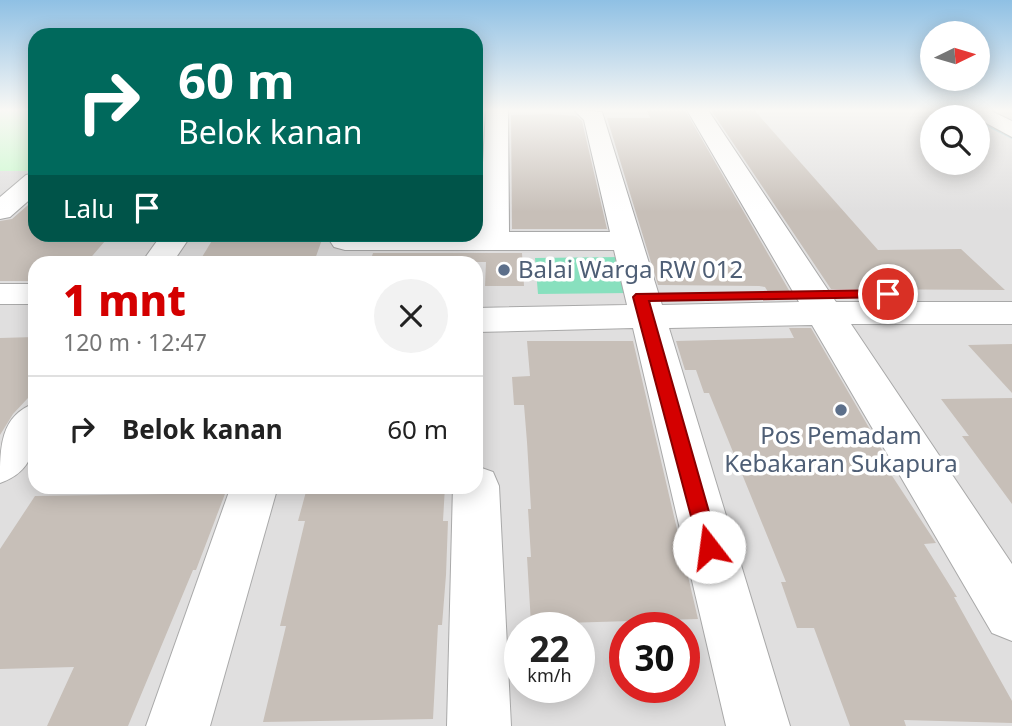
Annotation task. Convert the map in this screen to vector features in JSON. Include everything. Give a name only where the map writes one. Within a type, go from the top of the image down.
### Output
[{"type":"street","points":[[494,241],[495,144]]},
{"type":"street","points":[[597,144],[758,726]]},
{"type":"street","points":[[718,144],[1012,613]]},
{"type":"street","points":[[0,176],[28,176]]},
{"type":"street","points":[[0,211],[28,187]]},
{"type":"street","points":[[483,241],[625,241]]},
{"type":"street","points":[[342,246],[464,242]]},
{"type":"street","points":[[0,293],[28,294]]},
{"type":"street","points":[[483,319],[643,307],[818,304],[1012,294]]},
{"type":"street","points":[[483,296],[643,307]]},
{"type":"street","points":[[818,304],[1012,313]]},
{"type":"street","points":[[0,319],[28,319]]},
{"type":"street","points":[[0,464],[28,428]]},
{"type":"street","points":[[178,726],[252,494]]},
{"type":"street","points":[[476,494],[479,726]]},
{"type":"shaded area","points":[[0,144],[28,144],[28,242],[483,242],[483,144],[920,144],[920,175],[990,175],[990,144],[1012,144],[1012,726],[0,726]]},
{"type":"green space","points":[[0,144],[28,144],[28,171],[0,171]]},
{"type":"green space","points":[[620,257],[629,293],[538,294],[535,258]]},
{"type":"building","points":[[511,144],[587,144],[607,229],[512,229]]},
{"type":"building","points":[[615,144],[705,144],[794,299],[773,300],[765,287],[759,286],[658,285]]},
{"type":"building","points":[[734,144],[784,144],[878,250],[961,249],[1005,290],[831,289]]},
{"type":"building","points":[[28,205],[28,242],[104,242],[92,256],[28,256],[28,281],[0,281],[0,221],[12,219]]},
{"type":"building","points":[[211,242],[321,242],[316,256],[203,256]]},
{"type":"building","name":"Balai Warga RW 012","points":[[373,253],[522,253],[524,286],[485,286],[486,262],[483,262],[483,256],[372,256]]},
{"type":"building","points":[[789,328],[811,328],[889,462],[883,462],[936,543],[924,544],[957,597],[954,597],[1012,701],[1012,723],[904,720],[906,726],[850,726],[814,628],[797,628],[781,582],[786,582],[709,393],[704,393],[696,370],[685,370],[676,341],[794,338]]},
{"type":"building","points":[[28,337],[28,398],[13,414],[0,435],[0,338]]},
{"type":"building","points":[[527,341],[633,341],[696,612],[609,612],[609,622],[595,622],[595,612],[530,612],[527,557],[531,557],[528,509],[531,509],[527,442],[524,405],[514,405],[512,377],[530,376]]},
{"type":"building","points":[[1012,344],[1012,393],[968,345]]},
{"type":"building","points":[[1012,398],[1012,504],[962,436],[969,436],[941,399]]},
{"type":"building","points":[[225,494],[196,570],[193,570],[128,726],[47,726],[74,667],[0,669],[0,549],[35,496]]},
{"type":"building","points":[[305,494],[445,494],[443,521],[448,521],[446,575],[442,625],[438,625],[433,719],[263,722],[286,626],[280,626],[305,521],[298,521]]},
{"type":"place","name":"Balai Warga RW 012","points":[[504,270]]},
{"type":"place","name":"Pos Pemadam Kebakaran Sukapura","points":[[841,410]]},
{"type":"route","points":[[709,547],[640,297],[888,294]]}]
